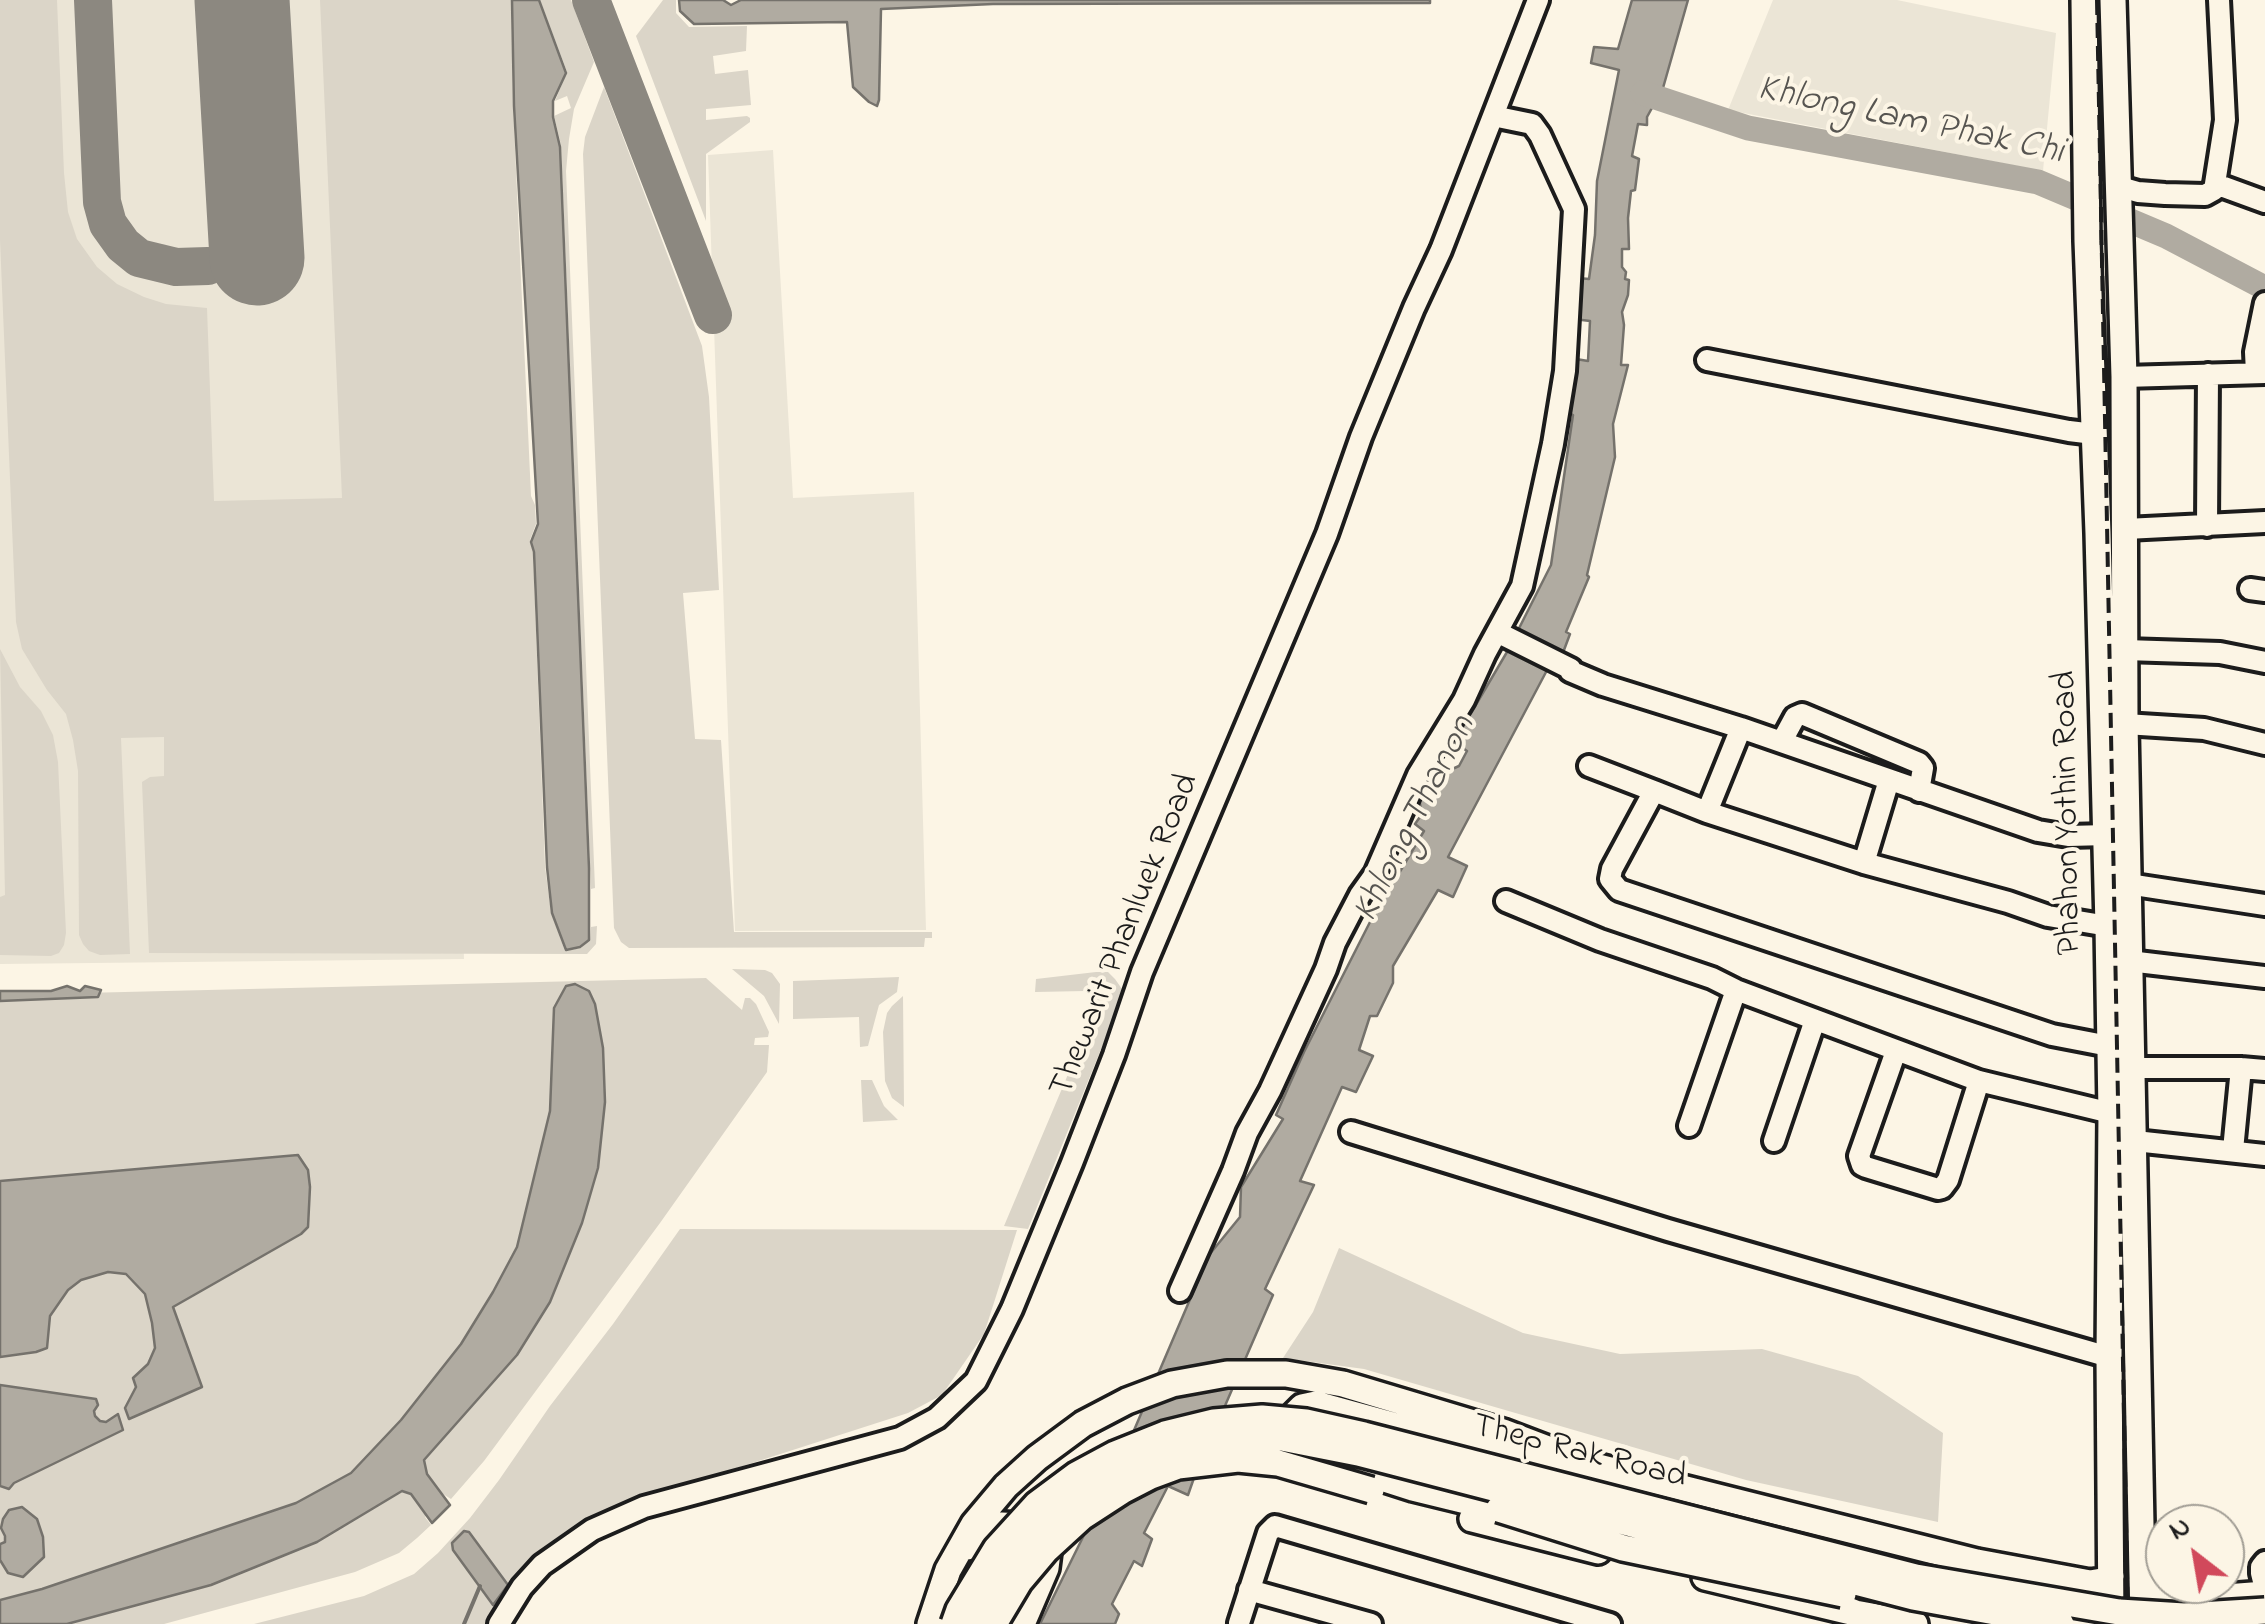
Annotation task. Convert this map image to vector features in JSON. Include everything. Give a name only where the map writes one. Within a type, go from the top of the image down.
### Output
[{"type":"main road","name":"Phahon Yothin Road","points":[[2084,0],[2086,218],[2098,528],[2128,884],[2143,1624]]},
{"type":"main road","name":"Phahon Yothin Road","points":[[2110,1624],[2107,835],[2114,722],[2125,650],[2126,529],[2113,0]]},
{"type":"main road","points":[[2098,528],[2112,535],[2126,529]]},
{"type":"main road","name":"Thep Rak Road","points":[[930,1624],[948,1570],[974,1524],[1006,1486],[1037,1458],[1083,1424],[1127,1401],[1172,1384],[1226,1374],[1286,1374],[1343,1384],[1503,1432],[1587,1464],[1977,1562],[2090,1583],[2111,1576]]},
{"type":"main road","points":[[1316,1404],[1832,1542],[1874,1557],[1914,1587],[1868,1597],[1822,1591],[1623,1548],[1499,1509],[1412,1488],[1304,1452],[1291,1442],[1290,1419],[1302,1406],[1316,1404]]},
{"type":"main road","name":"Thep Rak Road","points":[[954,1624],[996,1549],[1036,1504],[1076,1475],[1165,1434],[1214,1422],[1262,1418],[1306,1422],[1364,1435],[1914,1587],[2119,1612],[2184,1616],[2265,1612]]},
{"type":"main road","points":[[1366,1418],[1412,1420],[1587,1464]]},
{"type":"main road","name":"Thep Rak Road","points":[[974,1624],[1011,1561],[1080,1496],[1123,1470],[1161,1454],[1235,1437],[1282,1438],[1358,1453],[2061,1624]]},
{"type":"main road","points":[[1304,1452],[1739,1568],[1855,1613]]},
{"type":"main road","points":[[994,1624],[1019,1582],[1082,1517],[1122,1491],[1178,1466],[1238,1458],[1278,1464],[1585,1548],[1915,1624]]},
{"type":"main road","points":[[948,1570],[970,1544],[1001,1525],[1034,1530],[1044,1540],[1048,1552],[1046,1568],[1022,1624]]},
{"type":"main road","points":[[1977,1562],[1992,1569],[2004,1590],[2003,1608],[1993,1624]]},
{"type":"main road","points":[[2142,1577],[2162,1594],[2213,1598],[2265,1592]]},
{"type":"street","name":"Thewarit Phanluek Road","points":[[500,1624],[516,1596],[542,1565],[592,1530],[644,1507],[900,1438],[937,1418],[976,1381],[1012,1309],[1072,1163],[1142,972],[1320,552],[1362,437],[1441,250],[1538,0]]},
{"type":"street","points":[[2117,194],[2205,195],[2214,190],[2225,120],[2219,0]]},
{"type":"street","points":[[1180,1290],[1335,942],[1375,874],[1418,774],[1464,700],[1522,586],[1565,371],[1574,209],[1532,124],[1493,116]]},
{"type":"street","points":[[2224,186],[2265,202]]},
{"type":"street","points":[[2124,377],[2261,373],[2255,352],[2265,304]]},
{"type":"street","points":[[1708,360],[2094,434]]},
{"type":"street","points":[[2207,526],[2208,374]]},
{"type":"street","points":[[2126,529],[2265,522]]},
{"type":"street","points":[[1497,632],[1604,685],[1782,741],[2038,831],[2068,836],[2107,835]]},
{"type":"street","points":[[2125,650],[2220,653],[2265,662]]},
{"type":"street","points":[[1782,741],[1795,717],[1802,714],[1919,764],[1923,768],[1919,791]]},
{"type":"street","points":[[2114,722],[2204,729],[2265,744]]},
{"type":"street","points":[[1708,812],[1742,728]]},
{"type":"street","points":[[1589,766],[1708,812],[1864,863],[2048,916],[2108,926]]},
{"type":"street","points":[[1864,863],[1888,780]]},
{"type":"street","points":[[1654,791],[1612,869],[1611,882],[1619,890],[2052,1036],[2109,1046]]},
{"type":"street","points":[[2128,884],[2265,904]]},
{"type":"street","points":[[1506,902],[1980,1081],[2111,1113]]},
{"type":"street","points":[[2130,961],[2265,977]]},
{"type":"street","points":[[1689,1126],[1736,990]]},
{"type":"street","points":[[1774,1141],[1815,1020]]},
{"type":"street","points":[[1896,1051],[1859,1156],[1866,1167],[1942,1188],[1980,1081]]},
{"type":"street","points":[[2132,1068],[2265,1070]]},
{"type":"street","points":[[2233,1150],[2241,1068]]},
{"type":"street","points":[[1351,1132],[1668,1230],[2108,1357]]},
{"type":"street","points":[[2134,1141],[2265,1155]]},
{"type":"street","points":[[1239,1623],[1268,1532],[1275,1526],[1610,1624]]},
{"type":"street","points":[[2265,1562],[2261,1566],[2265,1592]]},
{"type":"street","points":[[1249,1590],[1371,1624]]},
{"type":"shaded area","points":[[0,0],[438,0],[464,959],[0,964]]},
{"type":"shaded area","points":[[0,0],[57,0],[64,173],[68,212],[77,239],[97,267],[117,284],[166,304],[207,308],[214,501],[342,498],[320,0],[511,0],[531,496],[536,524],[530,540],[545,866],[551,912],[565,951],[581,948],[590,939],[591,927],[597,926],[596,944],[587,954],[149,953],[142,782],[164,776],[164,737],[121,738],[130,954],[100,955],[83,944],[79,935],[78,771],[73,740],[66,714],[22,649],[16,622],[0,240]]},
{"type":"shaded area","points":[[512,0],[539,0],[566,73],[553,101],[553,117],[560,147],[589,940],[566,950],[552,913],[547,867],[531,542],[538,524],[514,106]]},
{"type":"shaded area","points":[[540,0],[571,0],[594,62],[574,109],[566,171],[595,888],[591,889],[561,145],[554,116],[571,108],[567,96],[555,101],[567,72]]},
{"type":"shaded area","points":[[663,0],[676,0],[676,13],[689,27],[747,26],[746,51],[713,56],[715,74],[748,70],[751,105],[706,109],[706,120],[747,116],[750,122],[706,154],[706,221],[636,36]]},
{"type":"shaded area","points":[[679,0],[723,0],[731,5],[741,0],[1430,3],[993,4],[881,9],[877,106],[853,87],[847,22],[694,24],[680,11]]},
{"type":"shaded area","points":[[1632,0],[1688,0],[1663,88],[1647,117],[1647,125],[1638,124],[1632,156],[1639,159],[1628,218],[1629,249],[1622,249],[1622,267],[1625,279],[1629,280],[1622,312],[1621,365],[1628,365],[1613,424],[1615,457],[1589,577],[1566,632],[1570,634],[1561,658],[1554,657],[1448,857],[1467,866],[1453,897],[1438,890],[1393,966],[1393,983],[1377,1016],[1370,1016],[1359,1050],[1373,1056],[1356,1092],[1342,1087],[1300,1181],[1314,1185],[1265,1289],[1273,1295],[1188,1495],[1168,1486],[1144,1533],[1152,1539],[1142,1566],[1134,1561],[1112,1604],[1119,1614],[1115,1624],[1040,1624],[1123,1456],[1209,1255],[1240,1217],[1241,1187],[1283,1119],[1276,1115],[1304,1052],[1370,922],[1424,831],[1415,824],[1422,814],[1419,799],[1428,780],[1459,766],[1467,751],[1454,742],[1507,652],[1551,565],[1573,415],[1565,411],[1576,359],[1588,361],[1590,321],[1574,319],[1578,278],[1589,279],[1597,181],[1619,70],[1591,63],[1594,47],[1618,49]]},
{"type":"shaded area","points":[[1773,0],[1897,0],[2056,33],[2043,171],[1728,110]]},
{"type":"shaded area","points":[[604,87],[702,346],[709,397],[719,590],[683,593],[695,739],[721,740],[734,932],[932,932],[932,938],[925,938],[924,947],[629,948],[614,928],[583,154],[585,137]]},
{"type":"shaded area","points":[[773,150],[793,498],[914,492],[926,930],[735,931],[708,155]]},
{"type":"shaded area","points":[[0,649],[20,687],[41,711],[53,735],[58,762],[66,933],[59,953],[51,956],[0,955],[0,897],[5,895]]},
{"type":"shaded area","points":[[732,969],[772,973],[780,984],[779,1024],[764,996]]},
{"type":"shaded area","points":[[1108,972],[1115,979],[1122,989],[1121,1000],[1028,1229],[1004,1226],[1096,1008],[1094,998],[1085,991],[1035,992],[1036,979]]},
{"type":"shaded area","points":[[899,977],[897,992],[879,1005],[868,1046],[860,1047],[859,1017],[793,1019],[793,981]]},
{"type":"shaded area","points":[[706,978],[742,1010],[745,998],[756,1004],[769,1032],[768,1037],[755,1038],[754,1045],[769,1045],[767,1072],[484,1461],[451,1499],[443,1494],[425,1517],[431,1525],[417,1538],[399,1553],[355,1572],[164,1624],[0,1624],[0,995]]},
{"type":"shaded area","points":[[575,984],[589,991],[595,1004],[603,1048],[605,1102],[598,1168],[582,1223],[550,1302],[517,1355],[424,1460],[427,1474],[450,1505],[432,1523],[411,1494],[402,1491],[317,1542],[211,1585],[67,1624],[0,1624],[0,1600],[296,1503],[351,1473],[401,1420],[461,1344],[517,1247],[550,1111],[554,1008],[566,986]]},
{"type":"shaded area","points":[[67,986],[80,991],[85,986],[101,990],[98,997],[0,1001],[0,991],[51,991]]},
{"type":"shaded area","points":[[903,996],[904,1107],[892,1098],[885,1081],[883,1032],[887,1013]]},
{"type":"shaded area","points":[[861,1080],[872,1080],[884,1106],[898,1120],[863,1122]]},
{"type":"shaded area","points":[[298,1155],[308,1170],[308,1227],[173,1307],[202,1387],[129,1419],[125,1408],[136,1387],[133,1378],[148,1364],[155,1348],[145,1294],[126,1274],[108,1272],[81,1280],[68,1290],[50,1316],[47,1348],[0,1357],[0,1181]]},
{"type":"shaded area","points":[[680,1229],[1017,1230],[984,1334],[942,1395],[908,1413],[606,1510],[565,1532],[532,1560],[489,1624],[254,1624],[364,1596],[414,1574],[438,1553],[499,1480]]},
{"type":"shaded area","points":[[1339,1248],[1523,1333],[1620,1354],[1762,1349],[1858,1376],[1943,1433],[1938,1522],[1746,1480],[1364,1369],[1283,1358],[1313,1312]]},
{"type":"shaded area","points":[[0,1385],[96,1399],[95,1416],[106,1422],[118,1414],[123,1430],[14,1483],[9,1489],[0,1486]]},
{"type":"shaded area","points":[[22,1507],[37,1519],[44,1557],[23,1577],[8,1573],[0,1560],[0,1544],[5,1542],[3,1519],[9,1510]]},
{"type":"shaded area","points":[[464,1531],[469,1532],[508,1585],[493,1605],[453,1550],[452,1543]]},
{"type":"waterway","name":"Khlong Lam Phak Chi","points":[[1643,93],[1748,128],[2038,182],[2166,236],[2265,288]]},
{"type":"waterway","points":[[464,1624],[480,1586]]},
{"type":"taxiway","points":[[93,0],[102,202],[108,224],[123,245],[139,258],[176,267],[208,266]]},
{"type":"taxiway","points":[[591,0],[713,315]]},
{"type":"runway","points":[[242,0],[257,258]]},
{"type":"railway","points":[[2097,0],[2128,1624]]},
{"type":"water label","name":"Khlong Thanon","points":[[1417,820]]}]
